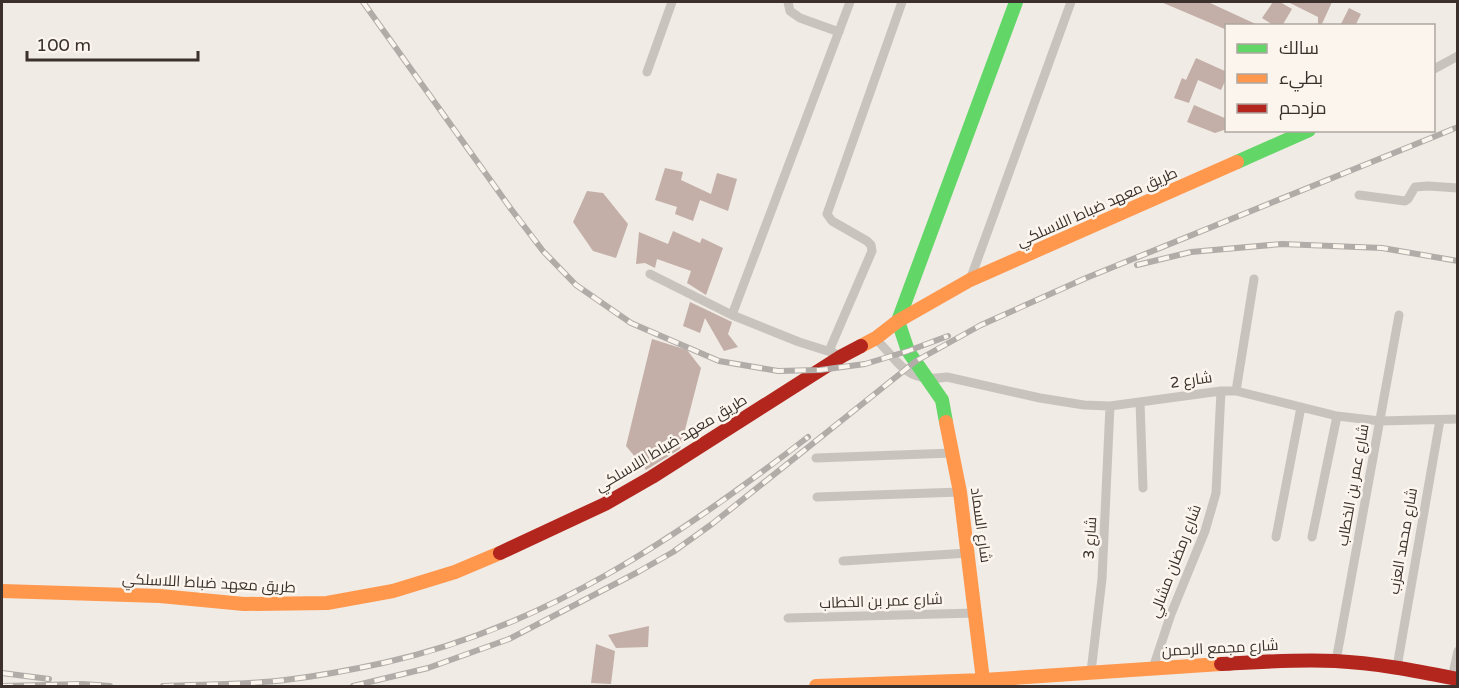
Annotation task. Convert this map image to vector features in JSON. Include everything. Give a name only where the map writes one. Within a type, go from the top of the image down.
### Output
[{"type":"street","points":[[647,72],[672,2]]},
{"type":"street","points":[[788,2],[790,11],[800,18],[839,32]]},
{"type":"street","points":[[732,315],[850,2]]},
{"type":"street","points":[[650,274],[732,315],[799,342],[836,353],[872,251],[867,241],[832,220],[827,214],[902,2]]},
{"type":"street","points":[[898,323],[1016,2]]},
{"type":"street","points":[[970,280],[1071,2]]},
{"type":"street","points":[[1435,68],[1458,56]]},
{"type":"street","name":"طريق معهد ضباط اللاسلكي","points":[[2,591],[160,596],[244,604],[327,603],[363,598],[455,572],[537,537],[605,504],[652,477],[836,353],[876,339],[898,323],[970,280],[1304,132]]},
{"type":"street","points":[[1359,195],[1405,201],[1415,187],[1458,188]]},
{"type":"street","points":[[1236,391],[1254,279]]},
{"type":"street","name":"شارع عمر بن الخطاب","points":[[1336,661],[1400,315]]},
{"type":"street","name":"شارع السماد","points":[[898,323],[906,348],[942,400],[960,492],[983,683]]},
{"type":"street","points":[[876,339],[905,370],[929,380]]},
{"type":"street","name":"شارع 2","points":[[929,380],[947,377],[1040,398],[1084,405],[1110,406],[1236,391],[1337,416],[1380,421],[1458,419]]},
{"type":"street","name":"شارع رمضان مشالي","points":[[1153,668],[1171,614],[1205,531],[1216,493],[1221,391]]},
{"type":"street","points":[[1140,402],[1143,488]]},
{"type":"street","name":"شارع 3","points":[[1091,672],[1103,567],[1110,406]]},
{"type":"street","points":[[1275,537],[1301,407]]},
{"type":"street","points":[[1312,537],[1337,416]]},
{"type":"street","name":"شارع محمد العزب","points":[[1397,667],[1440,420]]},
{"type":"street","points":[[816,458],[952,453]]},
{"type":"street","points":[[817,497],[960,492]]},
{"type":"street","points":[[843,561],[968,553]]},
{"type":"street","name":"شارع عمر بن الخطاب","points":[[788,618],[975,613]]},
{"type":"street","points":[[1455,679],[1458,651]]},
{"type":"street","name":"شارع مجمع الرحمن","points":[[816,687],[983,683],[1091,672],[1274,661],[1336,661],[1397,667],[1455,679]]},
{"type":"building","points":[[1161,2],[1208,2],[1256,24],[1225,24],[1225,29]]},
{"type":"building","points":[[1273,2],[1280,2],[1292,9],[1283,24],[1272,24],[1262,18]]},
{"type":"building","points":[[1288,2],[1332,2],[1322,24],[1318,24],[1318,17]]},
{"type":"building","points":[[1349,8],[1361,14],[1356,24],[1341,24]]},
{"type":"building","points":[[1196,58],[1225,71],[1225,81],[1221,90],[1198,80],[1189,103],[1174,98],[1182,78],[1186,80]]},
{"type":"building","points":[[1194,105],[1225,118],[1225,130],[1215,133],[1187,122]]},
{"type":"building","points":[[665,168],[683,172],[681,180],[711,194],[717,173],[737,179],[728,211],[700,200],[693,221],[675,214],[677,207],[655,200]]},
{"type":"building","points":[[587,191],[603,193],[628,224],[616,258],[593,251],[573,222]]},
{"type":"building","points":[[673,231],[700,243],[702,238],[723,248],[706,295],[687,283],[691,271],[657,259],[655,268],[645,263],[636,264],[639,232],[668,244]]},
{"type":"building","points":[[690,302],[732,322],[728,334],[738,347],[724,351],[705,318],[700,333],[683,326]]},
{"type":"building","points":[[652,339],[687,350],[701,368],[680,449],[646,470],[626,446]]},
{"type":"building","points":[[649,626],[648,647],[616,648],[608,635]]},
{"type":"building","points":[[596,644],[615,651],[611,684],[591,683]]},
{"type":"railway","points":[[363,2],[543,251],[576,285],[631,323],[719,361],[778,371],[820,370],[865,364],[948,336]]},
{"type":"railway","points":[[353,686],[428,668],[509,639],[673,552],[712,524],[916,361],[981,325],[1086,278],[1458,127]]},
{"type":"railway","points":[[1137,265],[1191,252],[1282,244],[1382,248],[1458,261]]},
{"type":"railway","points":[[163,686],[270,682],[334,673],[442,647],[499,627],[608,574],[660,543],[760,474],[808,437]]},
{"type":"railway","points":[[2,673],[49,679]]},
{"type":"railway","points":[[2,686],[83,684],[110,686]]},
{"type":"traffic: fast","points":[[946,422],[942,400],[908,351],[898,321],[1016,2]]},
{"type":"traffic: fast","points":[[1237,162],[1304,132]]},
{"type":"traffic: slow","points":[[861,346],[898,321],[970,280],[1237,162]]},
{"type":"traffic: slow","points":[[816,686],[983,680],[960,492],[946,422]]},
{"type":"traffic: slow","points":[[2,591],[160,596],[244,604],[327,603],[393,591],[455,572],[500,553]]},
{"type":"traffic: slow","points":[[983,686],[983,680],[1221,664]]},
{"type":"traffic: jam","points":[[500,553],[605,504],[861,346]]},
{"type":"traffic: jam","points":[[1221,664],[1292,661],[1351,662],[1382,665],[1458,679]]}]
